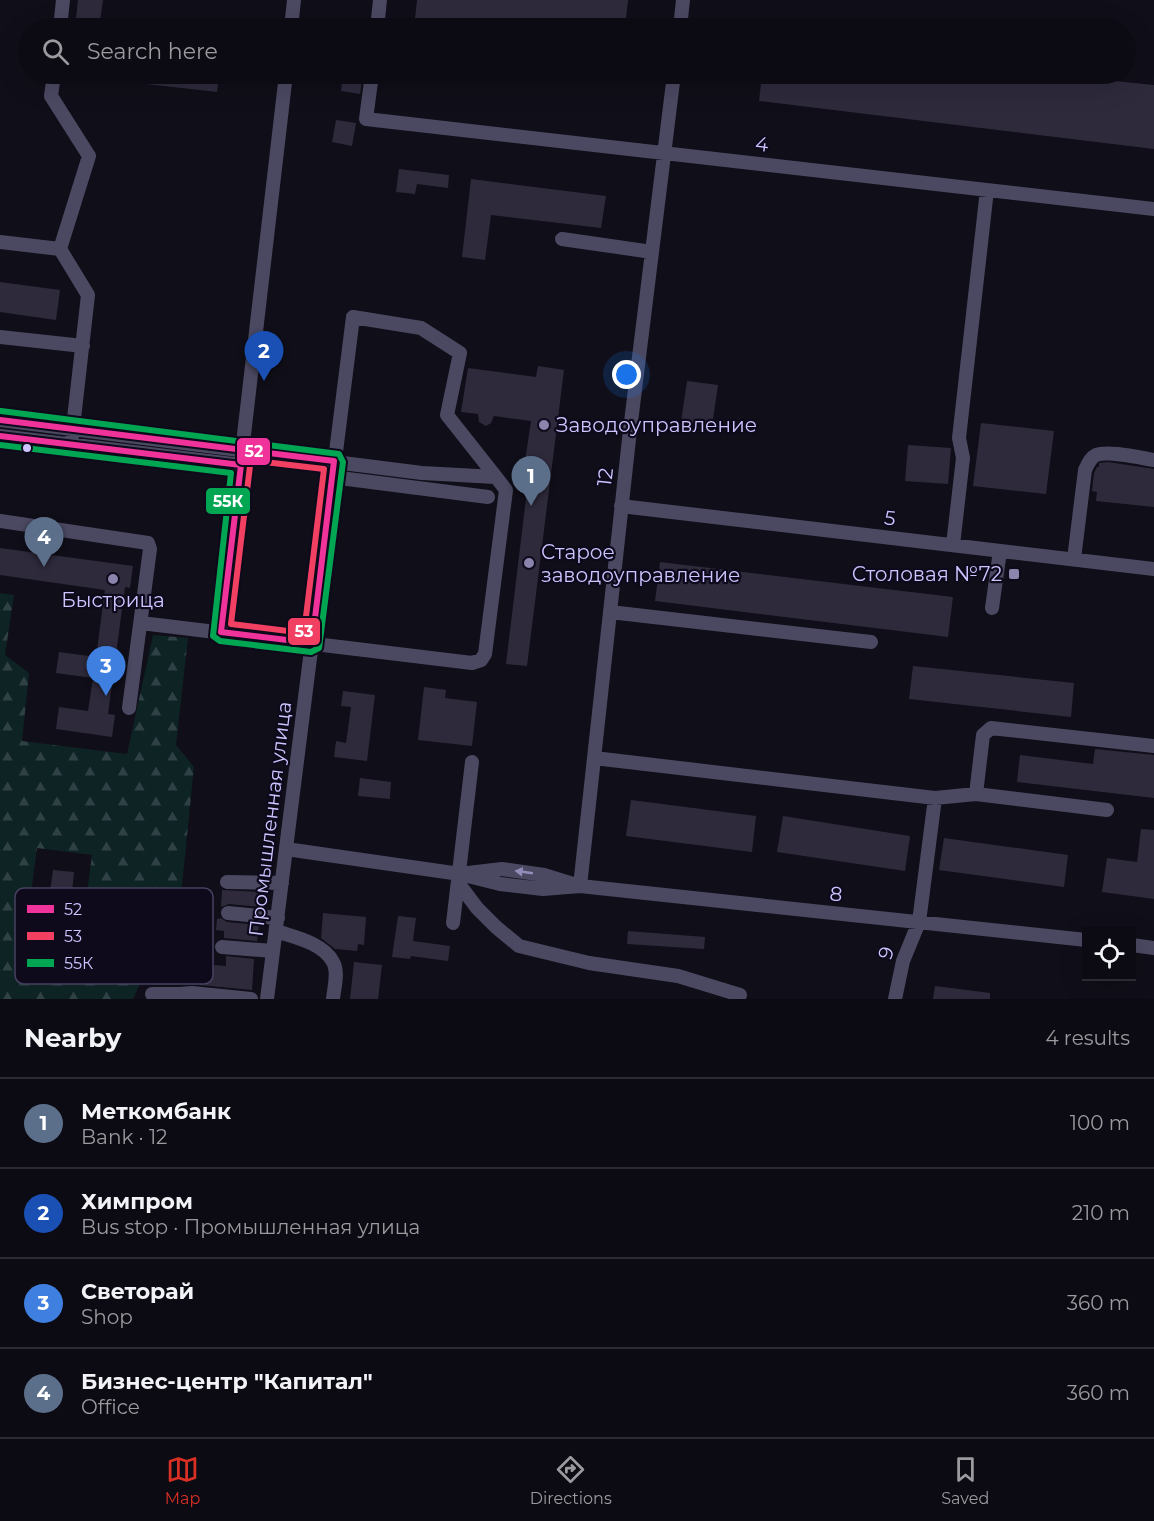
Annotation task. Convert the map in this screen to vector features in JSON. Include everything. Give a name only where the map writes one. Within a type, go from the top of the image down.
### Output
[{"type":"street","points":[[61,18],[63,0]]},
{"type":"street","points":[[292,18],[294,0]]},
{"type":"street","points":[[378,18],[380,0]]},
{"type":"street","points":[[681,18],[683,0]]},
{"type":"street","points":[[53,84],[51,96],[89,156],[60,249],[88,296],[71,445]]},
{"type":"street","points":[[221,632],[285,84]]},
{"type":"street","name":"4","points":[[371,84],[366,119],[1154,209]]},
{"type":"street","name":"12","points":[[580,886],[621,506],[673,84]]},
{"type":"street","points":[[953,545],[963,458],[960,438],[987,190]]},
{"type":"street","points":[[562,240],[652,252]]},
{"type":"street","points":[[0,242],[60,249]]},
{"type":"street","name":"Промышленная улица","points":[[267,999],[353,317],[421,328],[460,353],[447,416],[496,477]]},
{"type":"street","points":[[0,337],[83,346]]},
{"type":"street","points":[[0,420],[422,473],[496,477],[506,490],[484,654],[481,660],[472,663],[141,623]]},
{"type":"street","points":[[0,436],[241,465]]},
{"type":"street","points":[[1074,559],[1085,470],[1089,461],[1095,455],[1104,454],[1154,460]]},
{"type":"street","points":[[332,477],[488,497]]},
{"type":"street","name":"5","points":[[621,506],[1154,569]]},
{"type":"street","points":[[0,521],[148,543],[150,549],[129,708]]},
{"type":"street","points":[[992,608],[1000,550]]},
{"type":"street","points":[[610,612],[871,642]]},
{"type":"street","points":[[976,794],[983,735],[991,728],[1154,746]]},
{"type":"street","points":[[594,758],[935,798],[976,794],[1107,810]]},
{"type":"street","points":[[453,923],[472,762]]},
{"type":"street","name":"9","points":[[895,999],[898,975],[920,922],[935,798]]},
{"type":"street","name":"8","points":[[286,849],[459,879],[543,890],[580,886],[1082,940]]},
{"type":"street","points":[[459,879],[477,908],[519,946],[589,963],[678,976],[740,995]]},
{"type":"street","points":[[227,882],[282,883]]},
{"type":"street","points":[[228,913],[277,924],[326,953],[334,963],[335,969],[333,999]]},
{"type":"street","points":[[1136,946],[1154,948]]},
{"type":"street","points":[[222,947],[273,951]]},
{"type":"street","points":[[152,994],[180,997],[192,993],[251,999]]},
{"type":"green space","points":[[0,593],[14,595],[5,655],[29,673],[22,741],[127,754],[153,635],[188,638],[176,745],[194,767],[182,888],[88,888],[92,855],[37,848],[32,888],[15,888],[15,984],[140,984],[133,999],[0,999]]},
{"type":"building","points":[[78,0],[103,0],[100,18],[76,18]]},
{"type":"building","points":[[417,0],[628,0],[626,18],[415,18]]},
{"type":"building","points":[[146,84],[218,84],[217,92]]},
{"type":"building","points":[[342,84],[362,84],[360,94],[341,91]]},
{"type":"building","points":[[761,84],[1154,85],[1154,149],[759,101]]},
{"type":"building","points":[[336,120],[356,123],[352,146],[332,142]]},
{"type":"building","points":[[399,169],[449,175],[448,188],[417,184],[415,194],[396,192]]},
{"type":"building","points":[[471,179],[606,196],[601,228],[491,215],[485,260],[462,257]]},
{"type":"building","points":[[0,282],[60,290],[56,320],[0,312]]},
{"type":"building","name":"Заводоуправление","points":[[538,366],[564,370],[527,666],[506,664],[528,482],[522,481],[531,421],[494,416],[491,423],[486,426],[479,422],[478,414],[461,412],[468,368],[536,377]]},
{"type":"building","points":[[687,381],[718,385],[712,426],[681,422]]},
{"type":"building","points":[[981,423],[1054,431],[1046,494],[973,486]]},
{"type":"building","points":[[908,445],[951,448],[948,484],[905,481]]},
{"type":"building","points":[[1108,462],[1154,469],[1154,507],[1096,501],[1097,492],[1092,491],[1094,473],[1099,463]]},
{"type":"building","points":[[0,548],[133,566],[130,588],[125,587],[108,714],[115,715],[112,737],[56,729],[59,707],[88,711],[93,678],[56,673],[59,652],[96,657],[105,590],[0,575]]},
{"type":"building","points":[[660,562],[953,597],[948,637],[655,601]]},
{"type":"building","points":[[913,666],[1074,683],[1071,717],[909,699]]},
{"type":"building","points":[[424,687],[446,690],[445,698],[477,702],[472,746],[418,740]]},
{"type":"building","points":[[343,691],[375,695],[367,761],[334,757],[336,741],[346,743],[351,707],[341,706]]},
{"type":"building","points":[[1095,749],[1154,755],[1154,798],[1017,782],[1020,755],[1093,764]]},
{"type":"building","points":[[360,778],[391,782],[390,799],[358,796]]},
{"type":"building","points":[[631,800],[756,816],[752,852],[626,836]]},
{"type":"building","points":[[783,816],[910,836],[905,871],[777,852]]},
{"type":"building","points":[[1141,829],[1154,830],[1154,899],[1102,892],[1107,858],[1137,862]]},
{"type":"building","points":[[944,838],[1068,855],[1064,887],[939,870]]},
{"type":"building","points":[[53,870],[74,872],[72,888],[51,888]]},
{"type":"building","points":[[222,890],[261,892],[260,907],[229,904],[221,907]]},
{"type":"building","points":[[323,913],[366,917],[364,945],[358,944],[357,951],[335,949],[321,938]]},
{"type":"building","points":[[398,916],[416,918],[413,941],[450,946],[448,961],[411,956],[410,959],[392,957]]},
{"type":"building","points":[[221,918],[227,922],[259,925],[257,941],[224,938],[224,931],[216,930],[217,919]]},
{"type":"building","points":[[628,931],[705,937],[704,949],[627,944]]},
{"type":"building","points":[[226,956],[254,959],[252,990],[200,985],[213,984],[213,965],[226,966]]},
{"type":"building","points":[[354,962],[382,965],[378,999],[350,999]]},
{"type":"building","points":[[935,986],[990,993],[990,999],[933,999]]},
{"type":"transit line","name":"55К","points":[[0,445],[231,473],[213,636],[220,641],[311,652],[319,648],[343,462],[339,454],[1,411]]},
{"type":"transit line","name":"52","points":[[0,420],[334,461],[312,643],[221,632],[241,465],[0,436]]},
{"type":"transit line","name":"53","points":[[248,460],[324,469],[304,633],[231,624],[250,466],[248,460]]},
{"type":"place","name":"Химпром","points":[[264,381]]},
{"type":"place","name":"Заводоуправление","points":[[544,425]]},
{"type":"place","name":"Меткомбанк","points":[[531,506]]},
{"type":"place","name":"Старое заводоуправление","points":[[529,563]]},
{"type":"place","name":"Бизнес-центр \"Капитал\"","points":[[44,567]]},
{"type":"place","name":"Столовая №72","points":[[1014,574]]},
{"type":"place","name":"Быстрица","points":[[113,579]]},
{"type":"place","name":"Светорай","points":[[106,696]]}]
